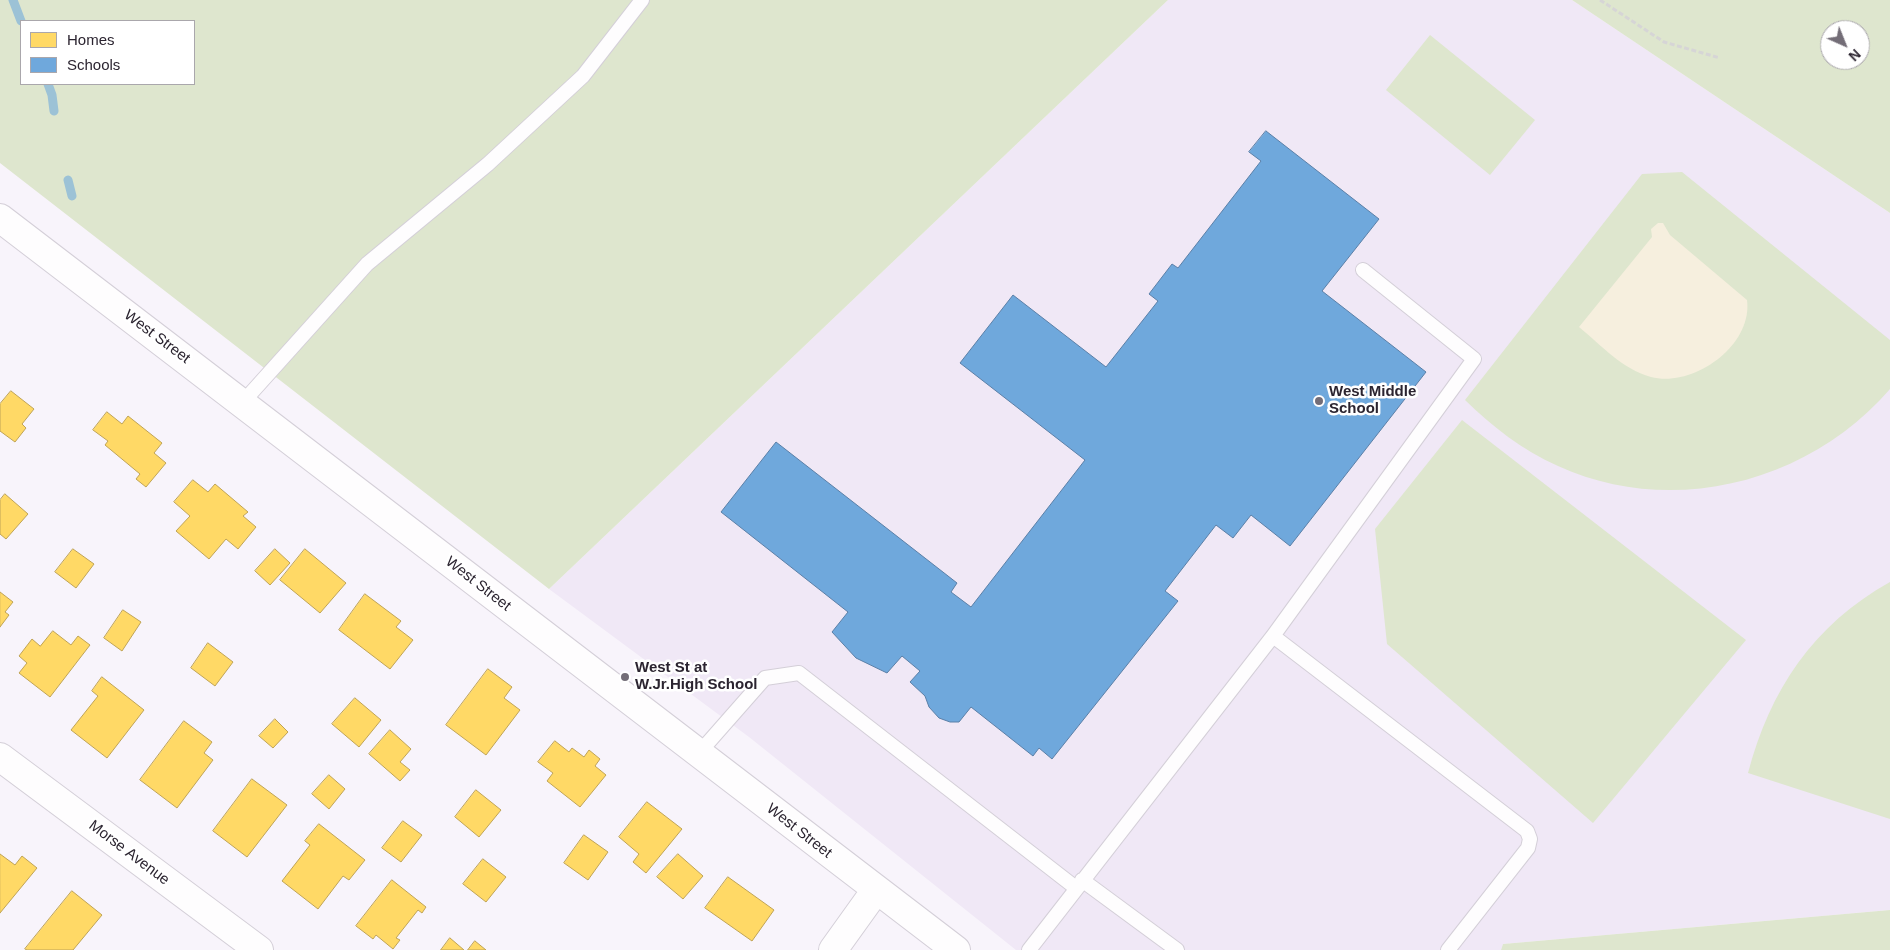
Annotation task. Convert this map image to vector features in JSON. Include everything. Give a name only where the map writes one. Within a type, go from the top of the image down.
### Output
[{"type":"street","name":"West Street","points":[[0,218],[243,402],[956,950]]},
{"type":"street","name":"Morse Avenue","points":[[0,757],[259,950]]},
{"type":"street","points":[[833,950],[876,890]]},
{"type":"lane","points":[[243,402],[367,264],[488,164],[583,76],[642,0]]},
{"type":"lane","points":[[1030,950],[1079,884],[1273,636],[1474,358],[1362,270]]},
{"type":"lane","points":[[1273,636],[1527,831],[1530,839],[1528,848],[1448,950]]},
{"type":"lane","points":[[699,754],[765,678],[799,673],[1079,884],[1177,950]]},
{"type":"path","points":[[1600,0],[1664,42],[1720,58]]},
{"type":"shaded area","name":"West Middle School","points":[[1168,0],[1572,0],[1890,213],[1890,910],[1503,944],[1501,950],[1016,950],[749,737],[549,589]]},
{"type":"green space","points":[[0,0],[1168,0],[549,589],[0,163]]},
{"type":"green space","points":[[1572,0],[1890,0],[1890,213]]},
{"type":"green space","points":[[1430,35],[1535,120],[1490,175],[1386,90]]},
{"type":"green space","points":[[1682,172],[1890,340],[1890,389],[1857,421],[1820,448],[1779,468],[1736,482],[1692,489],[1647,489],[1602,481],[1558,466],[1532,453],[1497,429],[1465,400],[1642,174]]},
{"type":"green space","points":[[1462,420],[1746,640],[1593,823],[1387,644],[1375,529]]},
{"type":"green space","points":[[1890,582],[1890,819],[1748,773],[1757,743],[1769,714],[1782,687],[1798,662],[1838,618]]},
{"type":"green space","points":[[1890,910],[1890,950],[1501,950],[1503,944]]},
{"type":"sand","points":[[1658,223],[1663,223],[1670,235],[1747,300],[1746,317],[1740,333],[1717,360],[1701,370],[1685,376],[1667,379],[1651,377],[1631,368],[1612,356],[1579,327],[1652,237],[1651,229]]},
{"type":"building: Homes","points":[[11,391],[34,409],[22,424],[26,428],[15,442],[0,431],[0,404]]},
{"type":"building: Homes","points":[[107,412],[122,424],[128,416],[162,443],[154,453],[166,463],[146,487],[136,479],[140,474],[105,445],[108,441],[93,430]]},
{"type":"building: Homes","points":[[193,480],[208,492],[215,484],[248,512],[243,516],[256,527],[238,549],[226,539],[209,559],[176,531],[190,516],[174,502]]},
{"type":"building: Homes","points":[[5,494],[28,514],[6,539],[0,534],[0,500]]},
{"type":"building: Homes","points":[[73,549],[94,564],[76,588],[55,572]]},
{"type":"building: Homes","points":[[275,549],[290,563],[270,585],[255,571]]},
{"type":"building: Homes","points":[[305,549],[346,583],[320,613],[280,580]]},
{"type":"building: Homes","points":[[0,592],[13,602],[5,612],[9,615],[0,627]]},
{"type":"building: Homes","points":[[365,594],[401,621],[396,627],[413,640],[390,669],[339,630]]},
{"type":"building: Homes","points":[[123,610],[141,622],[122,651],[104,638]]},
{"type":"building: Homes","points":[[53,631],[71,645],[78,636],[90,645],[50,697],[19,673],[27,663],[19,656],[32,639],[40,646]]},
{"type":"building: Homes","points":[[208,643],[233,662],[215,686],[191,668]]},
{"type":"building: Homes","points":[[488,669],[512,687],[504,698],[520,710],[486,755],[446,725]]},
{"type":"building: Homes","points":[[102,677],[144,710],[107,758],[71,730],[98,696],[92,691]]},
{"type":"building: Homes","points":[[355,698],[381,720],[359,747],[332,724]]},
{"type":"building: Homes","points":[[275,719],[288,732],[273,748],[259,736]]},
{"type":"building: Homes","points":[[184,721],[212,742],[204,753],[213,760],[177,808],[140,780]]},
{"type":"building: Homes","points":[[390,730],[411,749],[400,762],[410,770],[400,781],[369,754]]},
{"type":"building: Homes","points":[[555,741],[569,752],[572,748],[584,757],[589,750],[600,759],[595,766],[606,775],[580,807],[547,781],[553,773],[538,762]]},
{"type":"building: Homes","points":[[329,775],[345,789],[329,809],[312,794]]},
{"type":"building: Homes","points":[[252,779],[287,805],[247,857],[213,831]]},
{"type":"building: Homes","points":[[476,790],[501,810],[479,837],[455,817]]},
{"type":"building: Homes","points":[[647,802],[682,829],[646,873],[633,862],[639,854],[619,837]]},
{"type":"building: Homes","points":[[403,821],[422,835],[401,862],[382,848]]},
{"type":"building: Homes","points":[[319,824],[365,860],[349,880],[343,876],[318,909],[282,881],[310,845],[305,841]]},
{"type":"building: Homes","points":[[584,835],[608,852],[588,880],[564,863]]},
{"type":"building: Homes","points":[[0,854],[15,865],[22,856],[37,868],[0,913]]},
{"type":"building: Homes","points":[[678,854],[703,876],[683,899],[657,877]]},
{"type":"building: Homes","points":[[483,859],[506,877],[486,902],[463,884]]},
{"type":"building: Homes","points":[[728,877],[774,910],[752,941],[705,908]]},
{"type":"building: Homes","points":[[392,880],[426,907],[422,913],[418,910],[396,938],[400,940],[393,949],[376,935],[373,939],[356,926]]},
{"type":"building: Homes","points":[[72,891],[102,915],[73,950],[25,949]]},
{"type":"building: Homes","points":[[450,938],[464,950],[441,950]]},
{"type":"building: Homes","points":[[475,941],[486,950],[468,950]]},
{"type":"building: Schools","points":[[1266,131],[1379,219],[1322,291],[1426,372],[1290,546],[1251,515],[1233,538],[1216,525],[1165,591],[1178,601],[1052,759],[1039,748],[1033,756],[971,707],[959,722],[950,722],[939,718],[929,707],[925,696],[910,682],[920,671],[902,656],[887,673],[856,658],[832,632],[848,612],[721,512],[776,442],[957,583],[951,592],[971,607],[1085,460],[960,363],[1013,295],[1106,367],[1158,301],[1149,294],[1172,264],[1178,268],[1261,161],[1249,152]]},
{"type":"waterway","points":[[13,0],[21,20]]},
{"type":"waterway","points":[[48,85],[54,111]]},
{"type":"waterway","points":[[68,180],[72,196]]},
{"type":"place","name":"West Middle School","points":[[1319,401]]},
{"type":"place","name":"West St at W.Jr.High School","points":[[625,677]]}]
